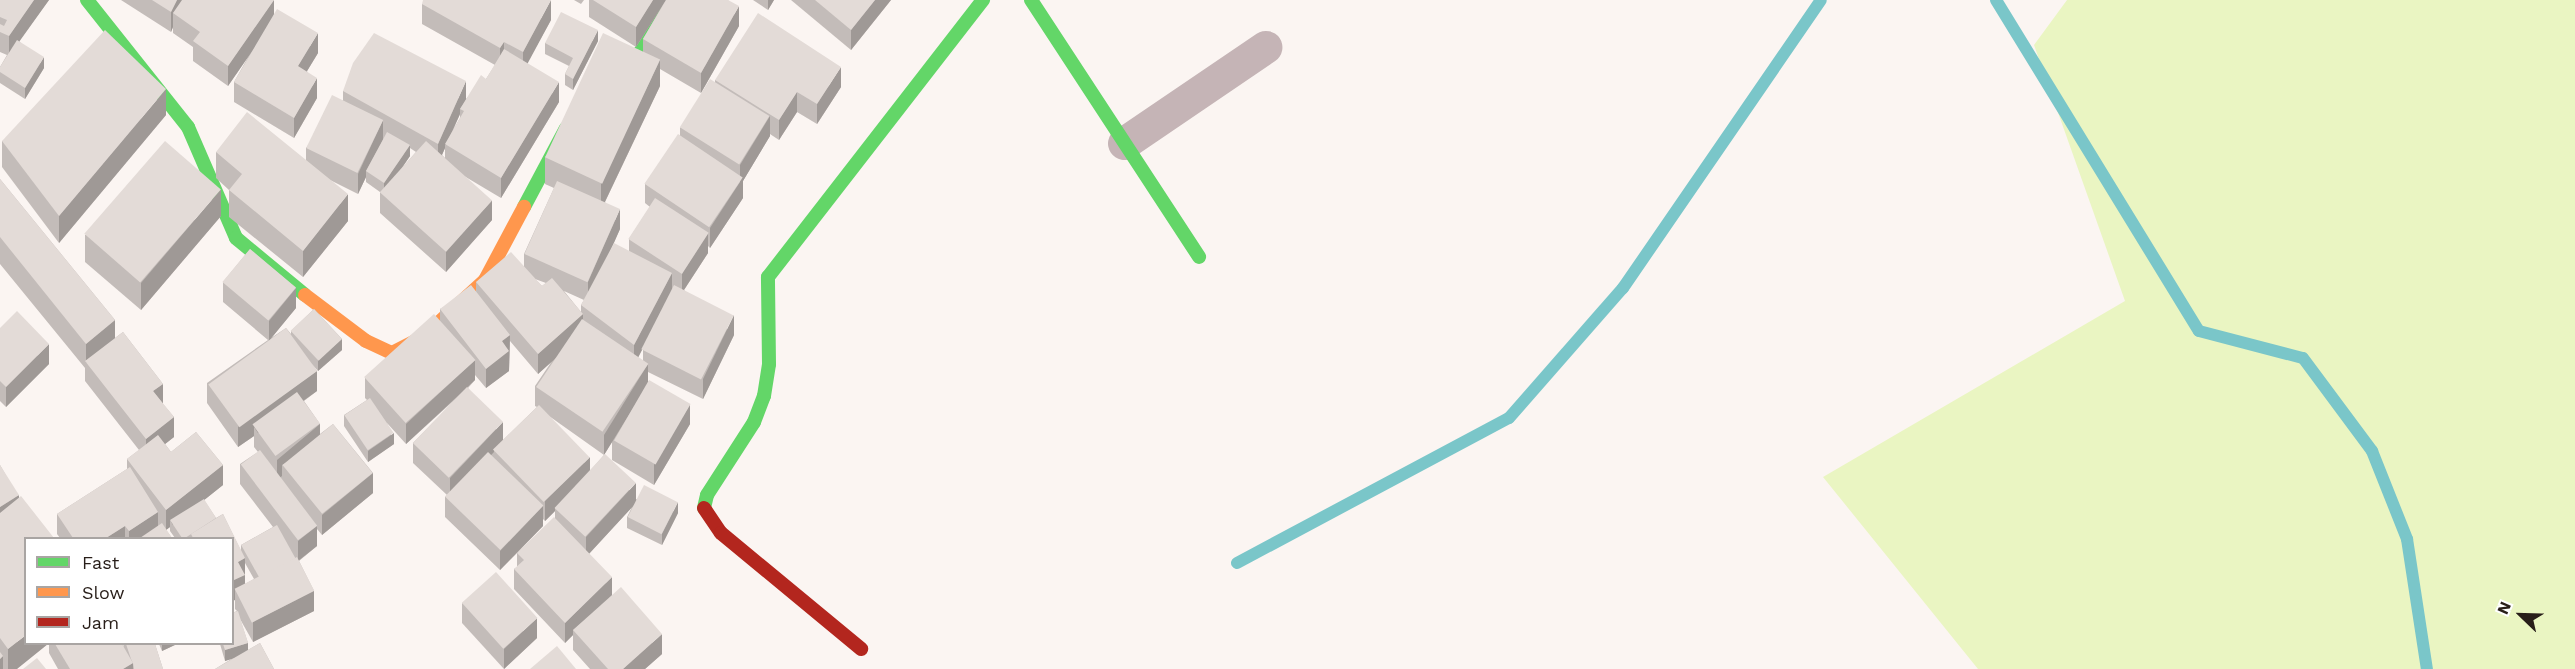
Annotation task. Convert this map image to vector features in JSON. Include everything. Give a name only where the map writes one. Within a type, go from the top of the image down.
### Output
[{"type":"street","points":[[87,0],[188,128],[236,238],[260,261],[366,341],[392,353],[422,338],[485,280],[574,111]]},
{"type":"street","points":[[600,60],[605,50],[634,62],[672,0]]},
{"type":"street","points":[[861,650],[721,533],[705,508],[707,495],[754,422],[764,396],[769,364],[768,277],[983,0]]},
{"type":"street","points":[[1031,0],[1199,257]]},
{"type":"street","points":[[1124,143],[1265,47]]},
{"type":"green space","points":[[2067,0],[2575,0],[2575,669],[1978,669],[1823,477],[2125,301],[2034,45]]},
{"type":"building","points":[[0,0],[34,0],[9,36],[0,32],[0,24],[4,26],[7,20],[0,17]]},
{"type":"building","points":[[152,0],[177,0],[171,12]]},
{"type":"building","points":[[182,0],[274,0],[228,66],[193,41],[200,32],[173,13]]},
{"type":"building","points":[[423,0],[551,0],[523,52],[504,42],[500,48],[422,4]]},
{"type":"building","points":[[593,0],[653,0],[636,27]]},
{"type":"building","points":[[666,0],[728,0],[739,6],[701,73],[643,39]]},
{"type":"building","points":[[815,0],[875,0],[851,30]]},
{"type":"building","points":[[277,9],[318,33],[298,66],[317,78],[294,118],[234,82]]},
{"type":"building","points":[[561,12],[598,30],[573,79],[565,74],[573,58],[545,43]]},
{"type":"building","points":[[758,13],[841,67],[817,104],[797,92],[779,120],[715,80]]},
{"type":"building","points":[[105,30],[166,89],[59,216],[2,141]]},
{"type":"building","points":[[374,33],[466,81],[438,144],[343,91],[353,63]]},
{"type":"building","points":[[603,33],[660,60],[602,184],[545,157]]},
{"type":"building","points":[[17,40],[44,57],[25,88],[0,72],[0,67]]},
{"type":"building","points":[[504,49],[559,82],[501,178],[445,144],[464,111],[460,109],[481,75],[486,79]]},
{"type":"building","points":[[710,79],[769,116],[739,164],[680,127]]},
{"type":"building","points":[[332,95],[383,120],[357,173],[306,148]]},
{"type":"building","points":[[247,112],[348,194],[303,251],[229,190],[242,174],[216,152]]},
{"type":"building","points":[[387,132],[410,145],[384,183],[366,171]]},
{"type":"building","points":[[678,134],[743,178],[709,227],[644,184]]},
{"type":"building","points":[[165,141],[221,190],[140,282],[84,234]]},
{"type":"building","points":[[426,141],[492,201],[446,252],[380,192]]},
{"type":"building","points":[[0,179],[115,320],[86,344],[0,237]]},
{"type":"building","points":[[557,181],[620,209],[587,282],[524,254]]},
{"type":"building","points":[[655,198],[709,233],[682,274],[628,239]]},
{"type":"building","points":[[614,243],[672,273],[634,345],[581,305]]},
{"type":"building","points":[[250,249],[296,288],[268,321],[222,282]]},
{"type":"building","points":[[511,252],[542,286],[552,278],[583,314],[538,354],[476,282]]},
{"type":"building","points":[[471,285],[510,335],[502,341],[509,351],[486,369],[440,309]]},
{"type":"building","points":[[674,285],[734,315],[701,380],[641,349]]},
{"type":"building","points":[[314,309],[342,339],[319,361],[291,331]]},
{"type":"building","points":[[17,311],[49,344],[6,387],[0,381],[0,328]]},
{"type":"building","points":[[434,314],[475,360],[406,423],[364,377]]},
{"type":"building","points":[[582,319],[648,364],[602,432],[536,387]]},
{"type":"building","points":[[286,328],[317,371],[239,427],[208,384]]},
{"type":"building","points":[[123,332],[163,384],[153,391],[174,417],[146,439],[85,361]]},
{"type":"building","points":[[649,380],[691,404],[656,465],[614,441]]},
{"type":"building","points":[[467,387],[503,422],[449,478],[413,443]]},
{"type":"building","points":[[297,392],[320,424],[275,456],[253,424]]},
{"type":"building","points":[[370,398],[393,433],[368,450],[344,415]]},
{"type":"building","points":[[539,405],[590,458],[544,502],[493,449]]},
{"type":"building","points":[[333,424],[373,473],[322,514],[282,465]]},
{"type":"building","points":[[196,432],[223,465],[166,510],[127,459],[158,435],[171,452]]},
{"type":"building","points":[[260,450],[317,526],[298,540],[241,464]]},
{"type":"building","points":[[488,452],[543,505],[500,550],[445,497]]},
{"type":"building","points":[[605,454],[636,483],[585,537],[555,508]]},
{"type":"building","points":[[0,465],[19,495],[0,507]]},
{"type":"building","points":[[130,467],[158,512],[129,531],[125,526],[108,537],[72,537],[57,514]]},
{"type":"building","points":[[644,485],[678,502],[662,534],[628,517]]},
{"type":"building","points":[[21,496],[53,537],[24,537],[24,637],[8,649],[0,638],[0,513]]},
{"type":"building","points":[[204,499],[216,518],[187,537],[181,537],[170,520]]},
{"type":"building","points":[[223,514],[245,558],[238,562],[245,575],[234,580],[234,537],[192,537],[191,534]]},
{"type":"building","points":[[554,517],[612,577],[565,623],[514,569],[524,560],[517,553]]},
{"type":"building","points":[[162,523],[171,537],[141,537]]},
{"type":"building","points":[[277,525],[295,558],[260,578],[241,545]]},
{"type":"building","points":[[297,557],[314,591],[252,623],[235,589]]},
{"type":"building","points":[[496,572],[537,618],[503,649],[462,603]]},
{"type":"building","points":[[621,587],[662,634],[623,669],[608,669],[573,630]]},
{"type":"building","points":[[238,611],[248,643],[225,650],[223,645],[234,645],[234,612]]},
{"type":"building","points":[[260,643],[274,669],[215,669]]},
{"type":"building","points":[[56,645],[123,645],[133,663],[123,669],[70,669]]},
{"type":"building","points":[[126,645],[155,645],[163,669],[134,669]]},
{"type":"building","points":[[557,646],[576,669],[530,669]]},
{"type":"building","points":[[37,658],[46,669],[23,669]]},
{"type":"waterway","points":[[1237,563],[1509,418],[1623,288],[1821,0]]},
{"type":"waterway","points":[[1996,0],[2199,331],[2303,358],[2372,451],[2407,539],[2427,669]]},
{"type":"traffic: fast","points":[[87,0],[188,127],[236,238],[305,295]]},
{"type":"traffic: fast","points":[[605,50],[634,62],[672,0]]},
{"type":"traffic: fast","points":[[704,508],[707,495],[754,422],[764,396],[769,364],[768,277],[983,0]]},
{"type":"traffic: fast","points":[[1031,0],[1199,257]]},
{"type":"traffic: fast","points":[[524,207],[566,128]]},
{"type":"traffic: slow","points":[[305,295],[366,341],[392,353],[422,338],[485,280],[524,207]]},
{"type":"traffic: jam","points":[[704,508],[721,533],[861,649]]}]
